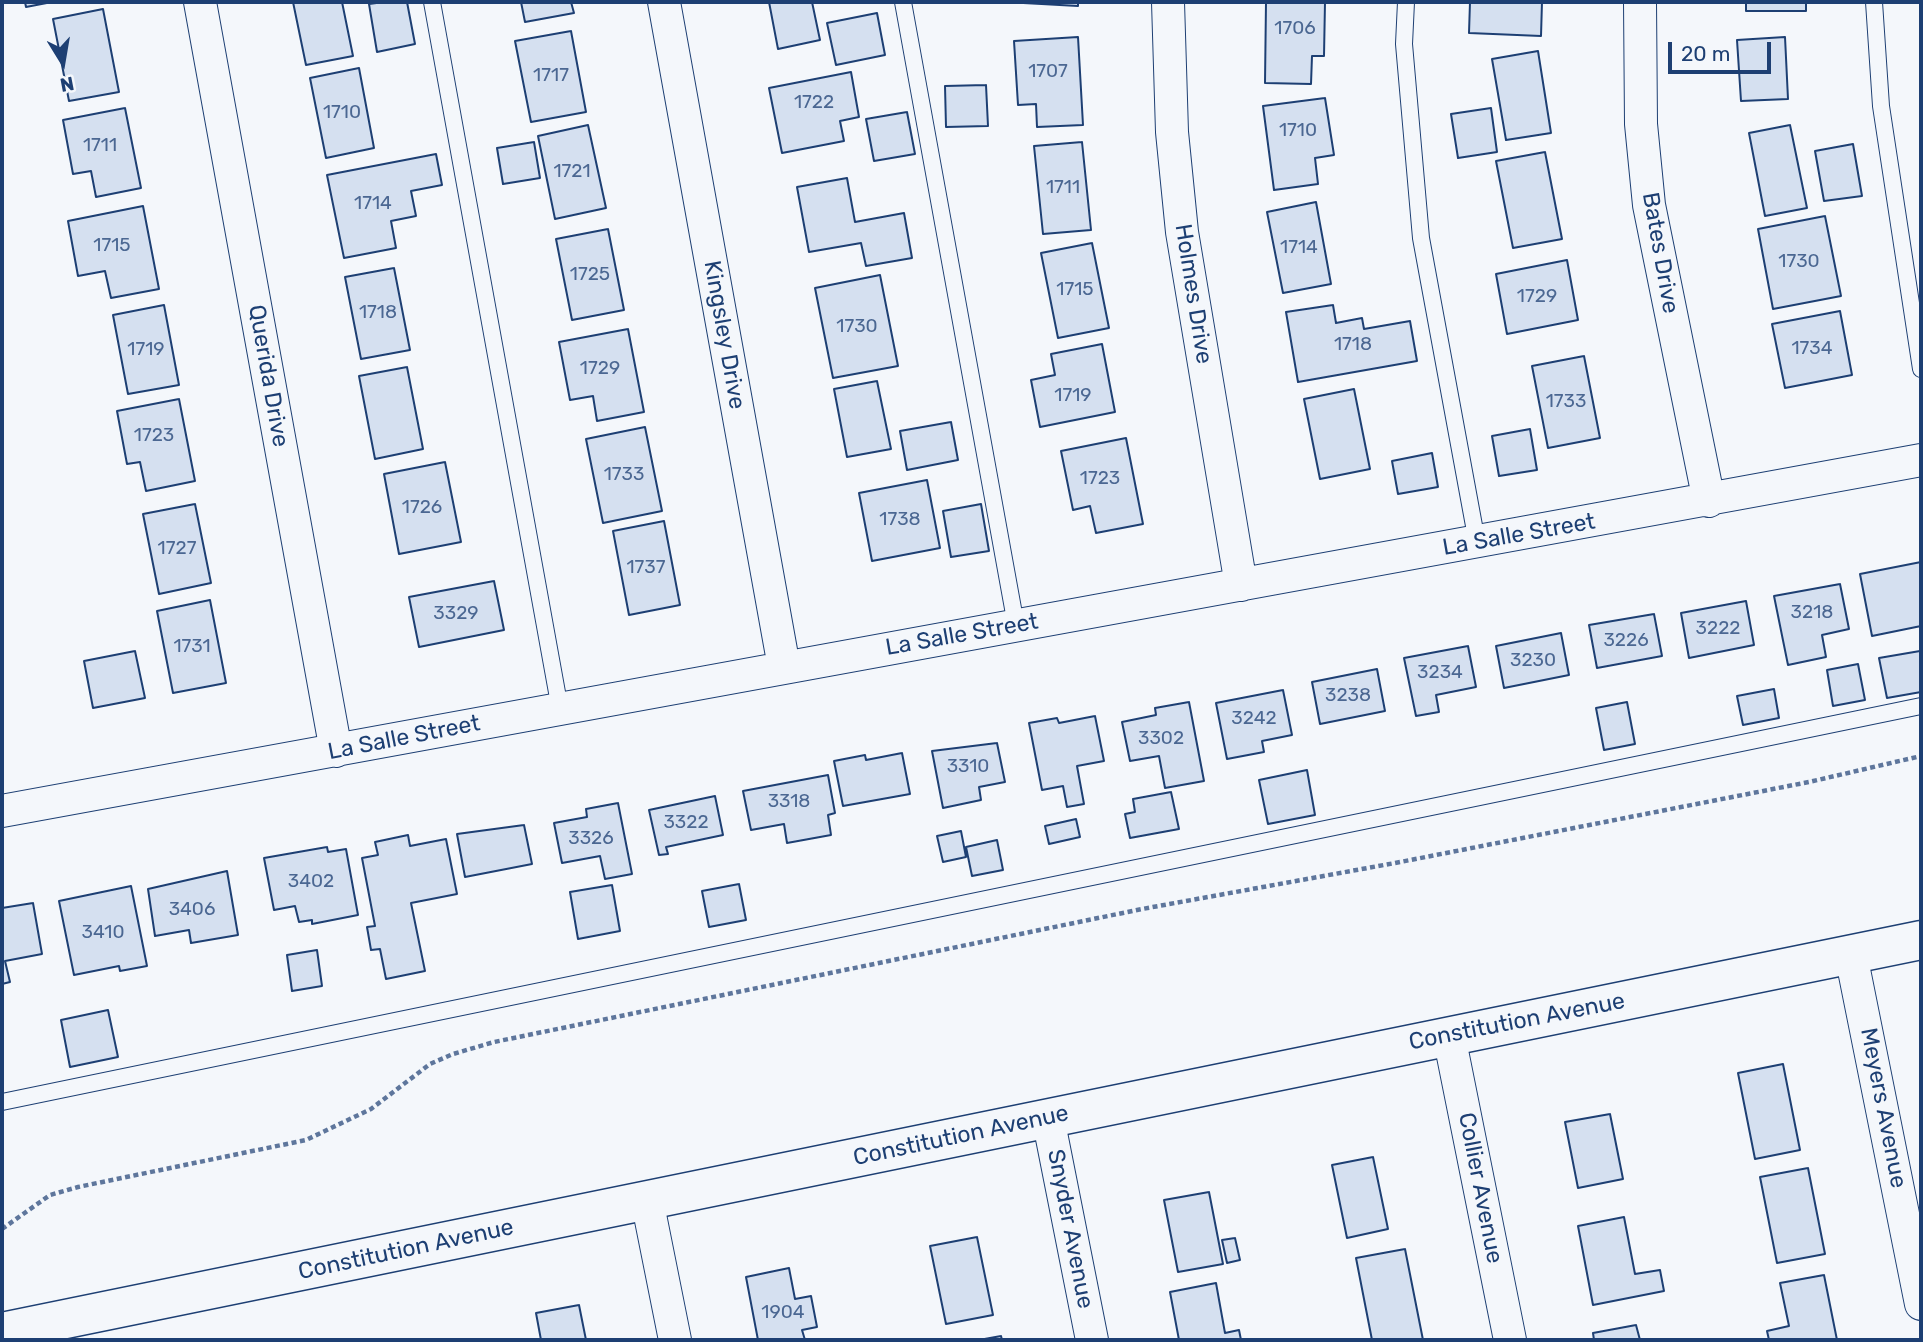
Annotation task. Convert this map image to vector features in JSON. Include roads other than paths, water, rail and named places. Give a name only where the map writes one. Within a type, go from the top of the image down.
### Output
[{"type":"main road","name":"Constitution Avenue","points":[[2,1332],[1921,940]]},
{"type":"street","name":"Querida Drive","points":[[200,2],[336,751]]},
{"type":"street","name":"Kingsley Drive","points":[[664,2],[784,667]]},
{"type":"street","name":"Holmes Drive","points":[[1168,2],[1172,132],[1182,232],[1241,584]]},
{"type":"street","name":"Bates Drive","points":[[1640,2],[1641,124],[1649,205],[1709,501]]},
{"type":"street","name":"La Salle Street","points":[[2,811],[1709,501],[1921,460]]},
{"type":"street","name":"Meyers Avenue","points":[[1851,955],[1921,1304]]},
{"type":"street","name":"Collier Avenue","points":[[1449,1036],[1510,1340]]},
{"type":"street","name":"Snyder Avenue","points":[[1048,1118],[1093,1340]]},
{"type":"street","points":[[647,1200],[676,1340]]},
{"type":"lane","points":[[432,2],[560,709]]},
{"type":"lane","points":[[903,2],[1016,625]]},
{"type":"lane","points":[[1406,2],[1404,44],[1421,238],[1477,542]]},
{"type":"lane","points":[[1874,2],[1881,106],[1921,369]]},
{"type":"lane","points":[[2,1102],[1921,706]]}]
